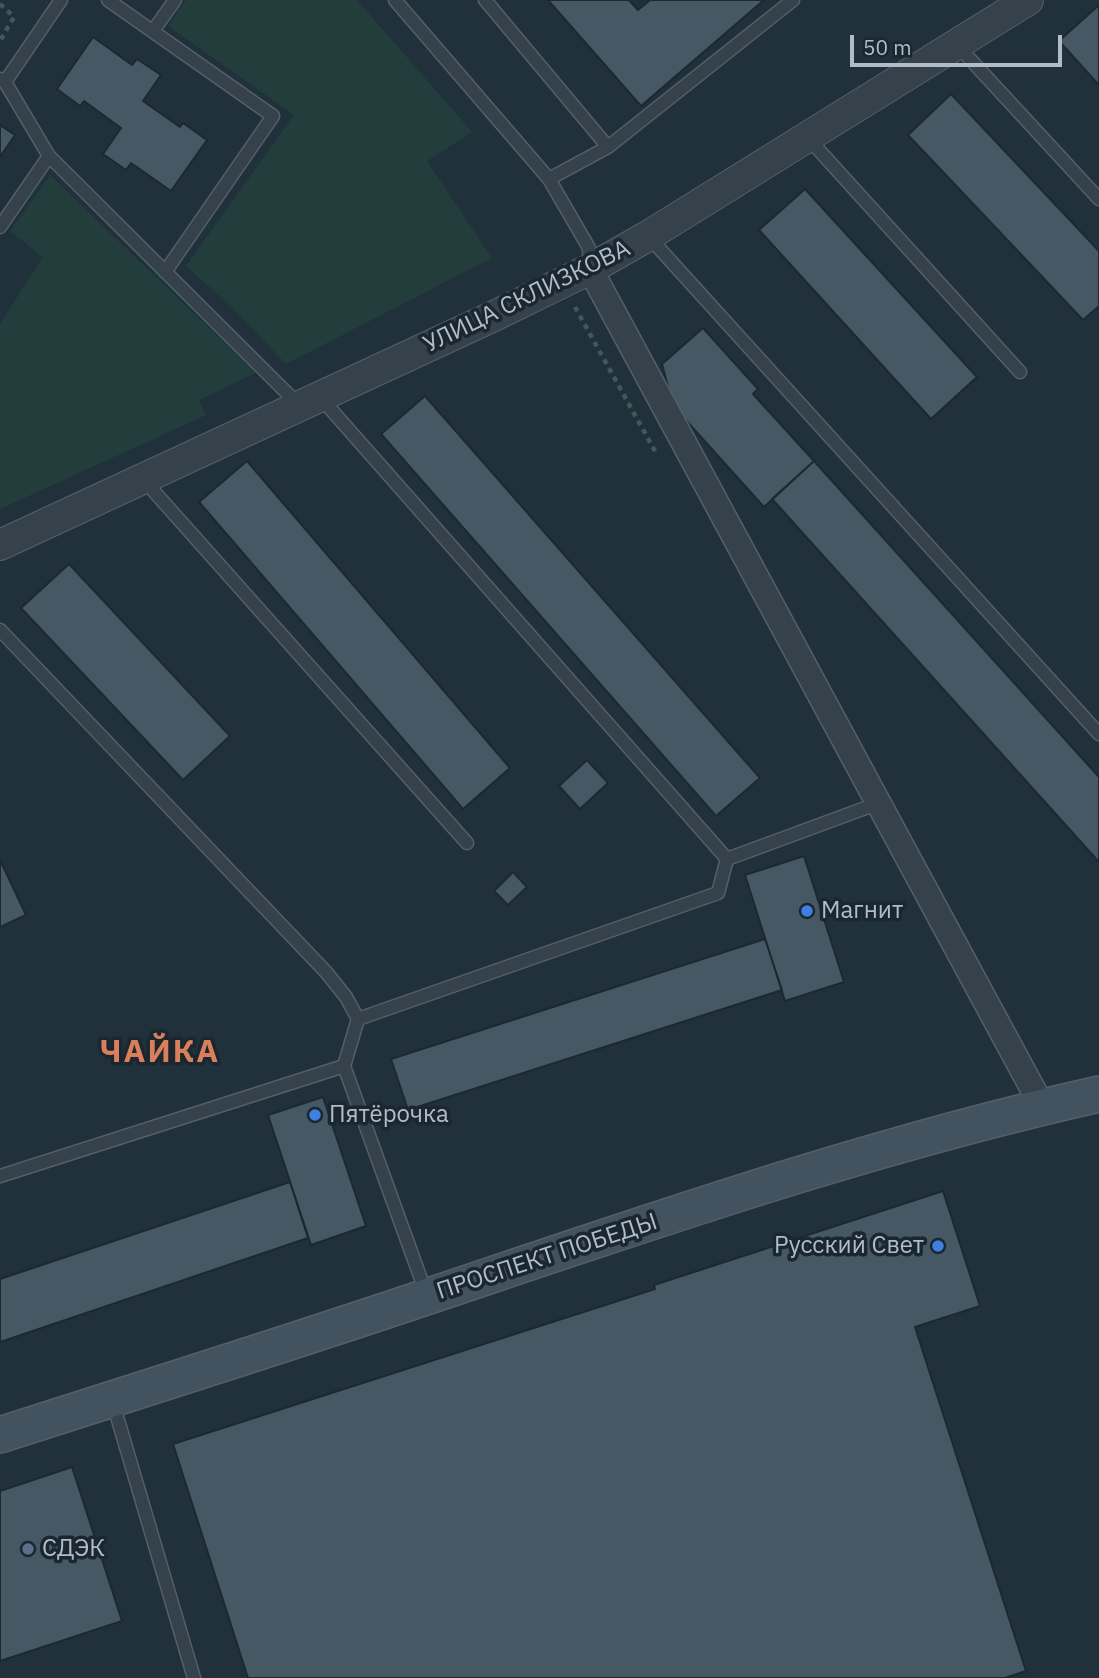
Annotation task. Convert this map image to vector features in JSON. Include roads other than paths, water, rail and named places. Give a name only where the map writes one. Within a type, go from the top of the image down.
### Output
[{"type":"main road","name":"ПРОСПЕКТ ПОБЕДЫ","points":[[0,1435],[428,1297],[623,1230],[866,1155],[1099,1094]]},
{"type":"street","name":"УЛИЦА СКЛИЗКОВА","points":[[0,545],[590,269],[807,137],[1017,3]]},
{"type":"street","points":[[590,269],[1042,1107]]},
{"type":"lane","points":[[61,0],[2,80],[49,156],[165,271],[309,400],[727,859]]},
{"type":"lane","points":[[108,0],[273,116],[165,271]]},
{"type":"lane","points":[[153,32],[175,0]]},
{"type":"lane","points":[[395,0],[549,179],[589,248],[590,269]]},
{"type":"lane","points":[[485,0],[608,147]]},
{"type":"lane","points":[[549,179],[608,147],[793,0]]},
{"type":"lane","points":[[956,44],[1099,199]]},
{"type":"lane","points":[[807,137],[1020,372]]},
{"type":"lane","points":[[0,227],[49,156]]},
{"type":"lane","points":[[648,236],[1099,734]]},
{"type":"lane","points":[[142,478],[467,843]]},
{"type":"lane","points":[[0,630],[326,972],[346,998],[358,1019],[344,1066],[428,1297]]},
{"type":"lane","points":[[727,859],[879,803]]},
{"type":"lane","points":[[358,1019],[718,893],[727,859]]},
{"type":"lane","points":[[0,1176],[344,1066]]},
{"type":"lane","points":[[112,1399],[194,1678]]},
{"type":"place","name":"Магнит","points":[[807,911]]},
{"type":"place","name":"Пятёрочка","points":[[315,1115]]},
{"type":"place","name":"Русский Свет","points":[[938,1246]]},
{"type":"place","name":"СДЭК","points":[[28,1549]]},
{"type":"district","name":"ЧАЙКА","points":[[160,1053]]}]
